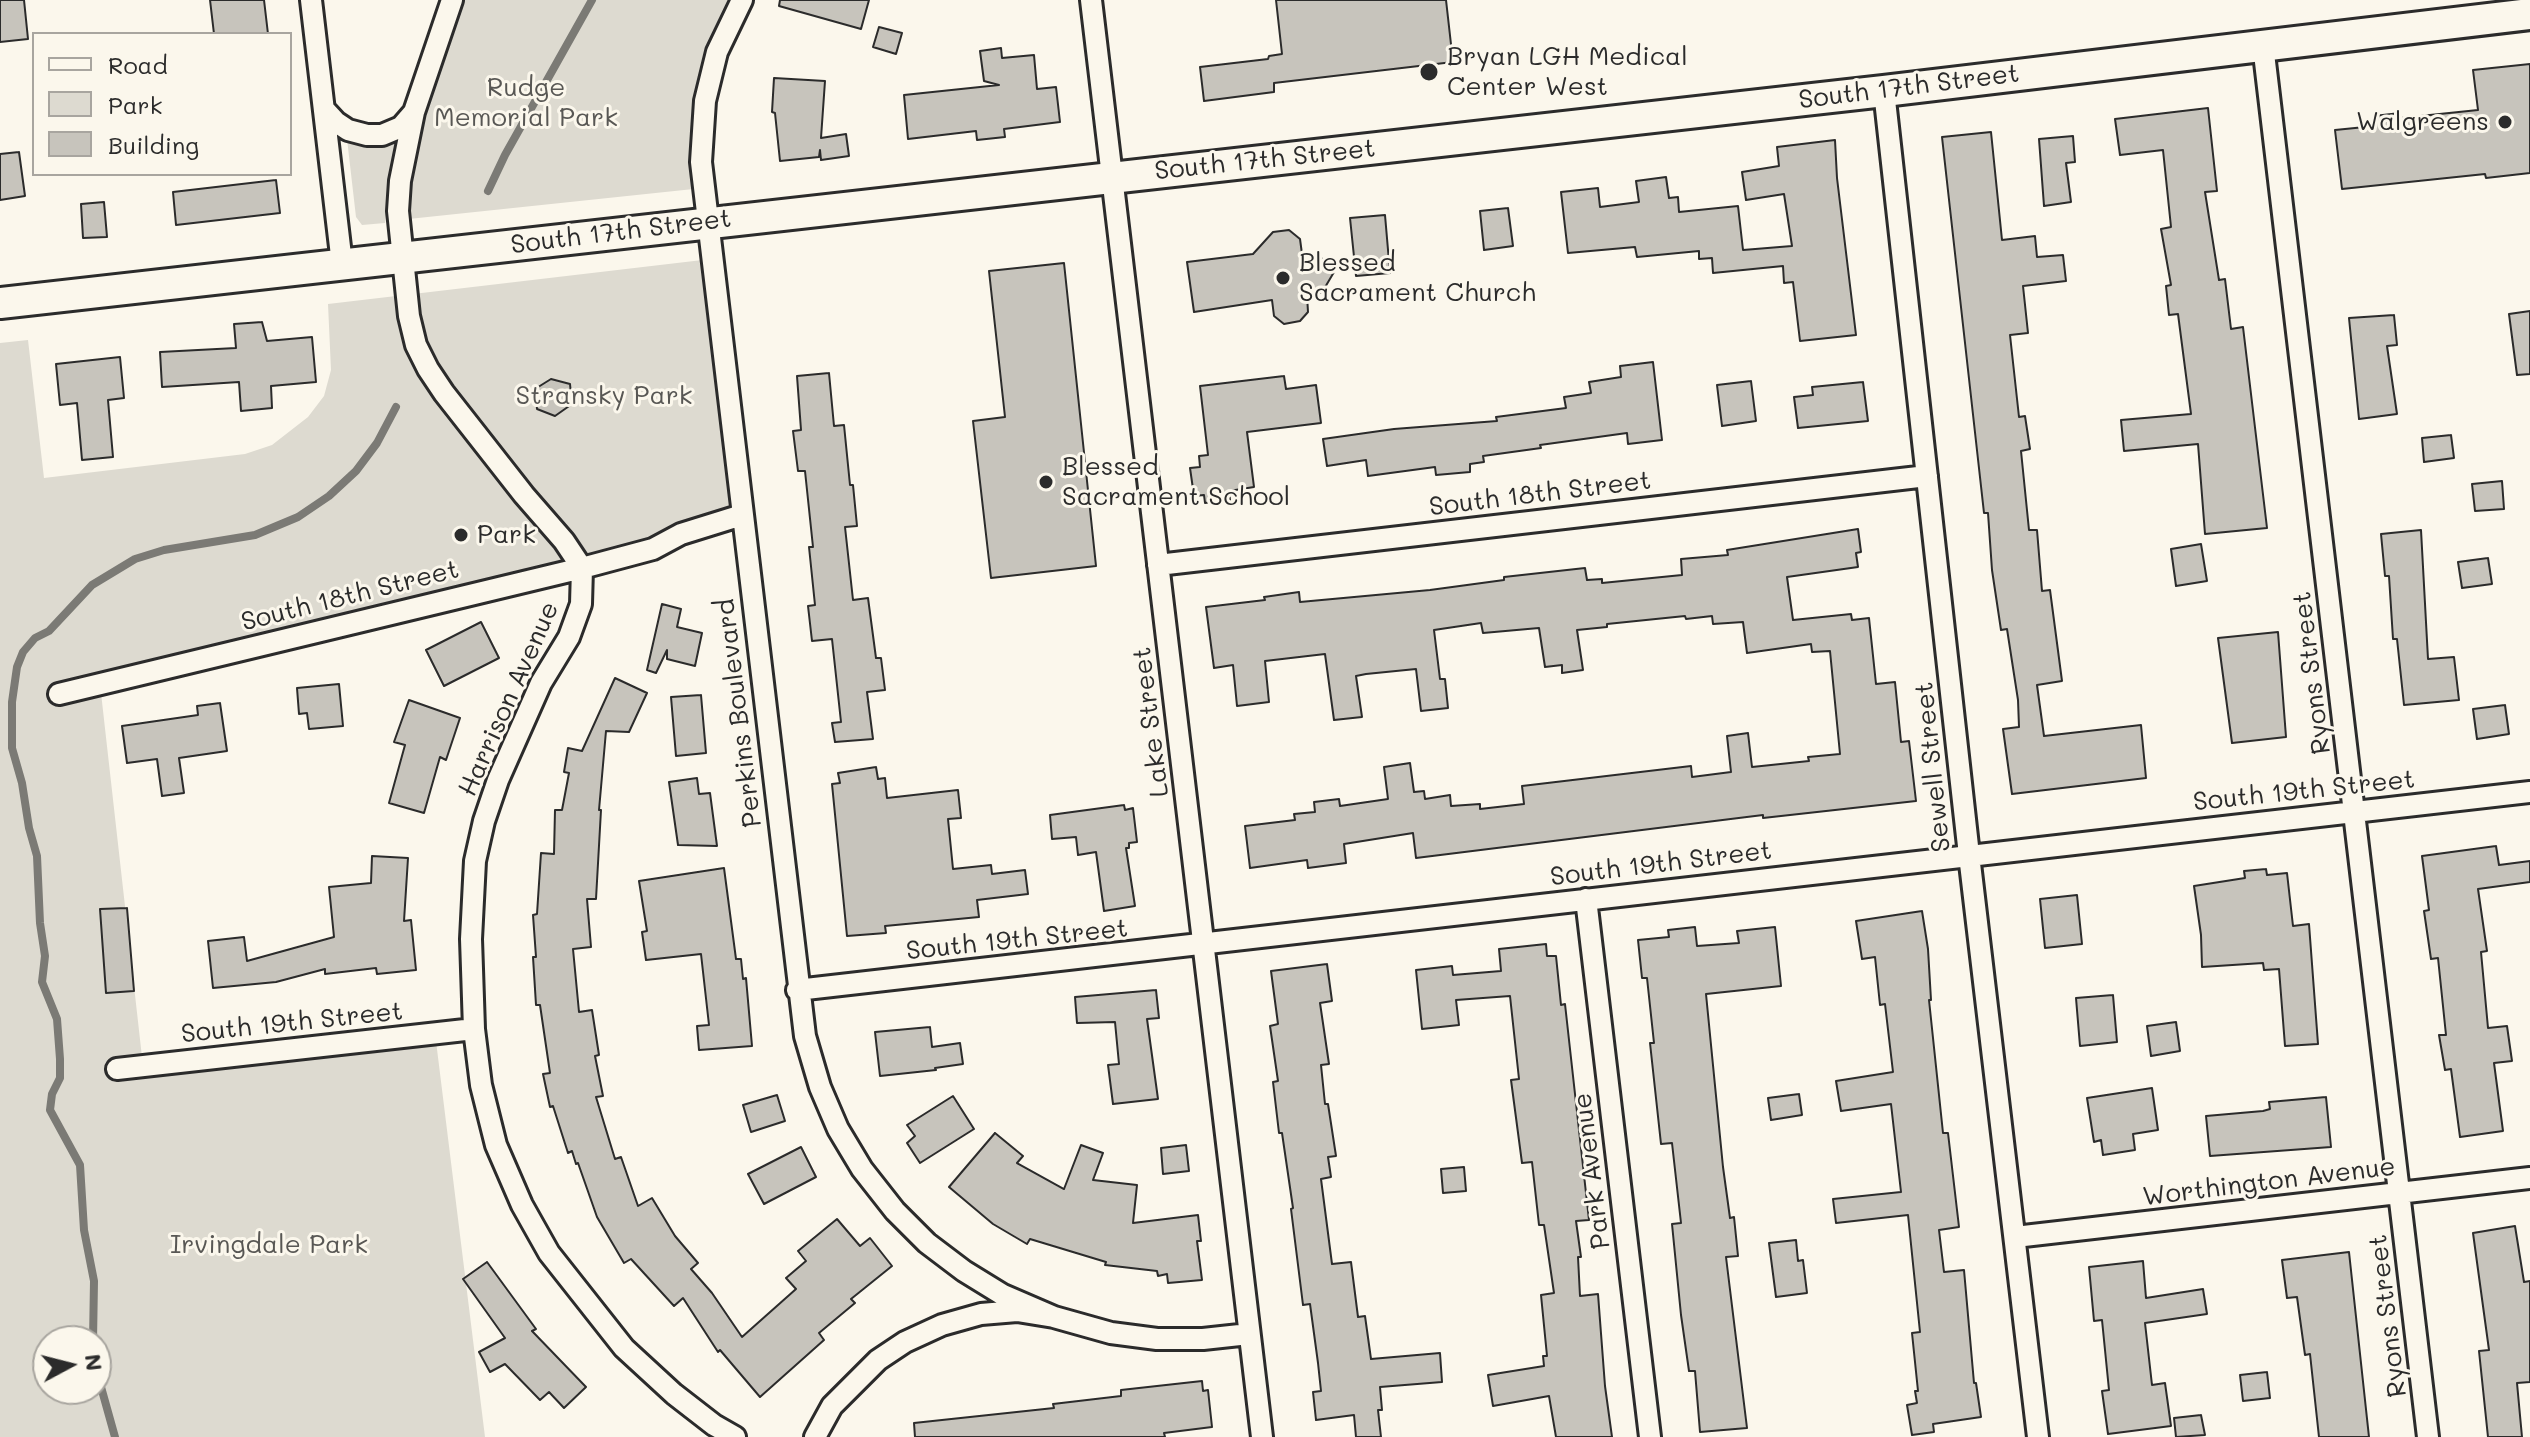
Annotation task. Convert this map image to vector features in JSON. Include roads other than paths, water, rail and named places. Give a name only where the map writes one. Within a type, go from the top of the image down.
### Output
[{"type":"main road","name":"South 17th Street","points":[[0,303],[1884,91],[2530,14]]},
{"type":"street","points":[[311,0],[342,264]]},
{"type":"street","points":[[452,0],[414,112],[400,181],[398,211],[409,316],[416,345],[447,398],[564,541],[582,568]]},
{"type":"street","name":"Perkins Boulevard","points":[[742,0],[717,52],[705,101],[701,162],[797,990],[805,1036],[820,1087],[838,1129],[862,1169],[895,1211],[927,1243],[964,1271],[1003,1295],[1054,1317]]},
{"type":"street","name":"Lake Street","points":[[1091,0],[1262,1437]]},
{"type":"street","name":"Ryons Street","points":[[2263,45],[2428,1437]]},
{"type":"street","name":"Sewell Street","points":[[1884,91],[2038,1437]]},
{"type":"street","points":[[324,109],[348,130],[367,135],[382,135],[401,127],[414,112]]},
{"type":"street","name":"South 18th Street","points":[[1158,565],[1927,476]]},
{"type":"street","name":"South 18th Street","points":[[59,694],[582,568],[653,549],[681,534],[742,515]]},
{"type":"street","name":"Harrison Avenue","points":[[582,568],[581,604],[569,637],[541,683],[498,780],[475,861],[471,939],[474,1029],[481,1085],[496,1145],[522,1205],[549,1253],[624,1348],[674,1394],[735,1437]]},
{"type":"street","name":"South 19th Street","points":[[797,990],[2530,792]]},
{"type":"street","name":"Park Avenue","points":[[1586,899],[1650,1437]]},
{"type":"street","name":"South 19th Street","points":[[117,1069],[474,1029]]},
{"type":"street","name":"Worthington Avenue","points":[[2015,1237],[2530,1178]]},
{"type":"street","points":[[815,1437],[832,1406],[878,1360],[905,1342],[942,1325],[981,1314],[1017,1311],[1054,1317],[1111,1333],[1157,1339],[1203,1339],[1249,1334]]},
{"type":"waterway","points":[[488,191],[592,0]]},
{"type":"waterway","points":[[93,1325],[94,1281],[84,1230],[80,1165],[50,1110],[52,1094],[60,1078],[60,1059],[57,1019],[42,982],[45,956],[37,856],[12,748],[12,702],[17,667],[23,652],[35,638],[49,631],[92,585],[135,559],[164,550],[255,535],[298,517],[329,496],[356,471],[377,443],[396,407]]},
{"type":"waterway","points":[[106,1405],[115,1437]]},
{"type":"place","name":"Bryan LGH Medical Center West","points":[[1429,72]]},
{"type":"place","name":"Walgreens","points":[[2505,122]]},
{"type":"place","name":"Blessed Sacrament Church","points":[[1283,278]]},
{"type":"place","name":"Blessed Sacrament School","points":[[1046,482]]},
{"type":"place","name":"Park","points":[[461,535]]},
{"type":"park label","name":"Rudge Memorial Park","points":[[526,103]]},
{"type":"park label","name":"Stransky Park","points":[[604,396]]},
{"type":"park label","name":"Irvingdale Park","points":[[269,1245]]}]
